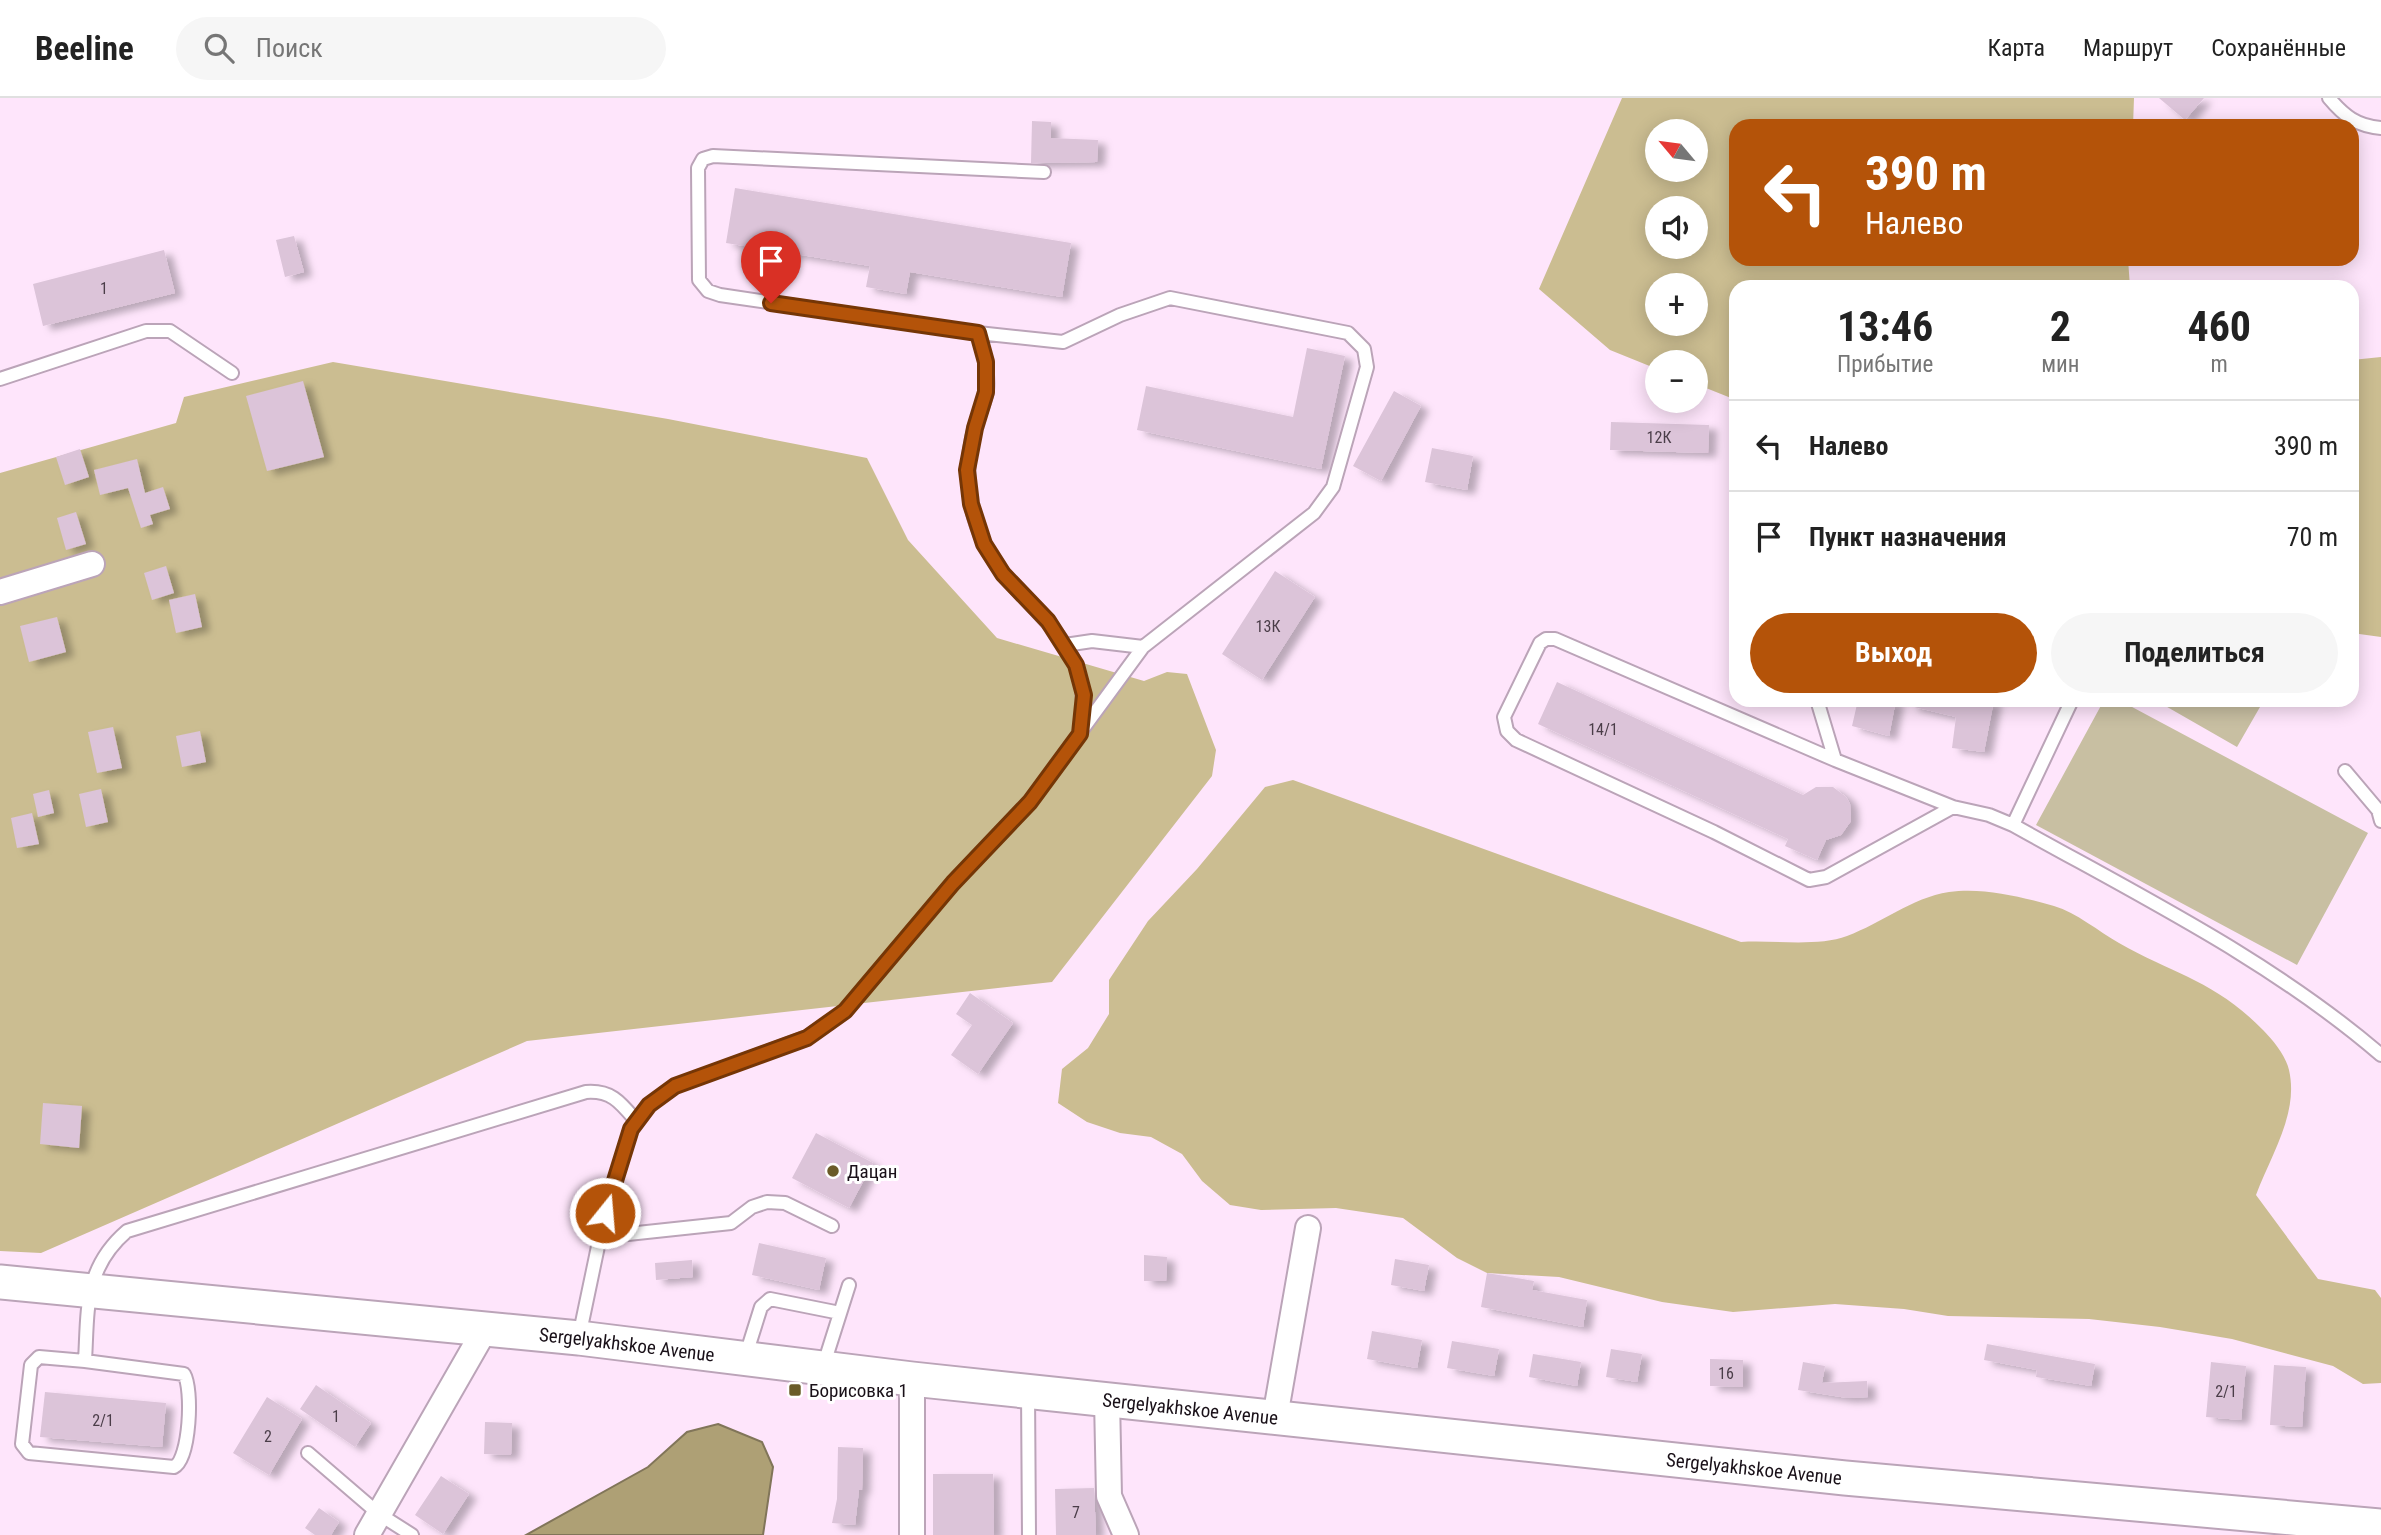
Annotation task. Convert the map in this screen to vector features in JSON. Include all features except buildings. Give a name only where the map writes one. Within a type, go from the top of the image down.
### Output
[{"type":"main road","name":"Sergelyakhskoe Avenue","points":[[0,1282],[484,1331],[579,1338],[912,1379],[1845,1478],[2381,1526]]},
{"type":"street","points":[[0,592],[92,564]]},
{"type":"street","points":[[1275,1417],[1308,1228]]},
{"type":"street","points":[[373,1524],[484,1331]]},
{"type":"street","points":[[912,1379],[912,1535]]},
{"type":"street","points":[[1107,1399],[1109,1496],[1126,1535]]},
{"type":"lane","points":[[2329,98],[2349,119]]},
{"type":"lane","points":[[2359,123],[2381,128]]},
{"type":"lane","points":[[579,1338],[600,1237],[631,1129],[649,1105],[675,1086],[807,1038],[845,1011],[953,883],[1030,802],[1143,647],[1314,513],[1333,487],[1367,366],[1364,349],[1348,333],[1170,298],[1120,315],[1063,342],[978,333],[720,295],[708,291],[699,280],[698,168],[703,159],[713,156],[1044,172]]},
{"type":"lane","points":[[0,379],[146,331],[170,331],[232,373]]},
{"type":"lane","points":[[978,333],[986,362],[986,392],[975,428],[967,470],[971,504],[984,544],[1003,574],[1048,621],[1076,665],[1084,695],[1080,734]]},
{"type":"lane","points":[[1953,807],[1826,877],[1809,880],[1714,832],[1516,740],[1507,731],[1504,716],[1540,643],[1546,639],[1555,639],[1835,760],[1953,807],[1989,815],[2012,825],[2244,957],[2336,1016],[2381,1055]]},
{"type":"lane","points":[[1065,645],[1092,641],[1143,647]]},
{"type":"lane","points":[[1819,707],[1835,760]]},
{"type":"lane","points":[[2012,825],[2069,707]]},
{"type":"lane","points":[[2344,771],[2378,810],[2381,821]]},
{"type":"lane","points":[[85,1361],[89,1291],[95,1270],[107,1251],[127,1231],[586,1092],[613,1095],[636,1122]]},
{"type":"lane","points":[[600,1237],[731,1223],[752,1207],[767,1202],[785,1203],[832,1226]]},
{"type":"lane","points":[[823,1368],[849,1285]]},
{"type":"lane","points":[[745,1358],[761,1307],[770,1299],[840,1313]]},
{"type":"lane","points":[[39,1357],[85,1361],[184,1374],[190,1388],[185,1454],[180,1464],[174,1467],[161,1466],[29,1453],[24,1449],[22,1440],[31,1366],[35,1360],[39,1357]]},
{"type":"lane","points":[[1028,1391],[1029,1535]]},
{"type":"lane","points":[[308,1452],[373,1524],[412,1535]]},
{"type":"shaded area","points":[[1622,98],[2134,98],[2133,119],[1729,119],[1729,266],[2128,266],[2130,280],[1729,280],[1729,397],[1708,389],[1708,350],[1645,350],[1645,364],[1610,350],[1539,289]]},
{"type":"shaded area","points":[[2381,357],[2381,637],[2359,634],[2359,359]]},
{"type":"shaded area","points":[[333,362],[668,419],[867,458],[908,540],[997,638],[1144,681],[1167,672],[1187,674],[1216,750],[1212,776],[1052,982],[527,1041],[41,1253],[0,1251],[0,473],[176,423],[184,397]]},
{"type":"shaded area","points":[[2100,707],[2132,707],[2368,833],[2297,965],[2036,825]]},
{"type":"shaded area","points":[[2167,707],[2260,707],[2237,747]]},
{"type":"shaded area","points":[[1293,780],[1741,942],[1809,942],[1835,939],[1860,931],[1909,905],[1935,895],[1962,891],[1989,892],[2029,899],[2063,909],[2139,954],[2211,989],[2245,1013],[2263,1030],[2279,1048],[2289,1070],[2291,1086],[2287,1118],[2256,1195],[2318,1279],[2375,1290],[2381,1298],[2381,1383],[2363,1384],[2333,1366],[2232,1339],[2089,1319],[1948,1316],[1904,1309],[1835,1304],[1733,1312],[1662,1302],[1559,1277],[1487,1273],[1457,1258],[1403,1218],[1336,1208],[1261,1210],[1230,1205],[1202,1181],[1182,1154],[1151,1137],[1120,1133],[1087,1122],[1058,1103],[1062,1069],[1088,1048],[1109,1014],[1109,980],[1148,921],[1197,869],[1265,787]]},
{"type":"shaded area","points":[[718,1424],[762,1442],[773,1467],[763,1535],[526,1535],[648,1467],[687,1432]]},
{"type":"place","name":"Дацан","points":[[833,1171]]},
{"type":"place","name":"Борисовка 1","points":[[795,1390]]},
{"type":"route","points":[[605,1213],[631,1129],[649,1105],[675,1086],[807,1038],[845,1011],[953,883],[1030,802],[1080,734],[1084,695],[1076,665],[1048,621],[1003,574],[984,544],[971,504],[967,470],[975,428],[986,392],[986,362],[978,333],[771,303]]}]
